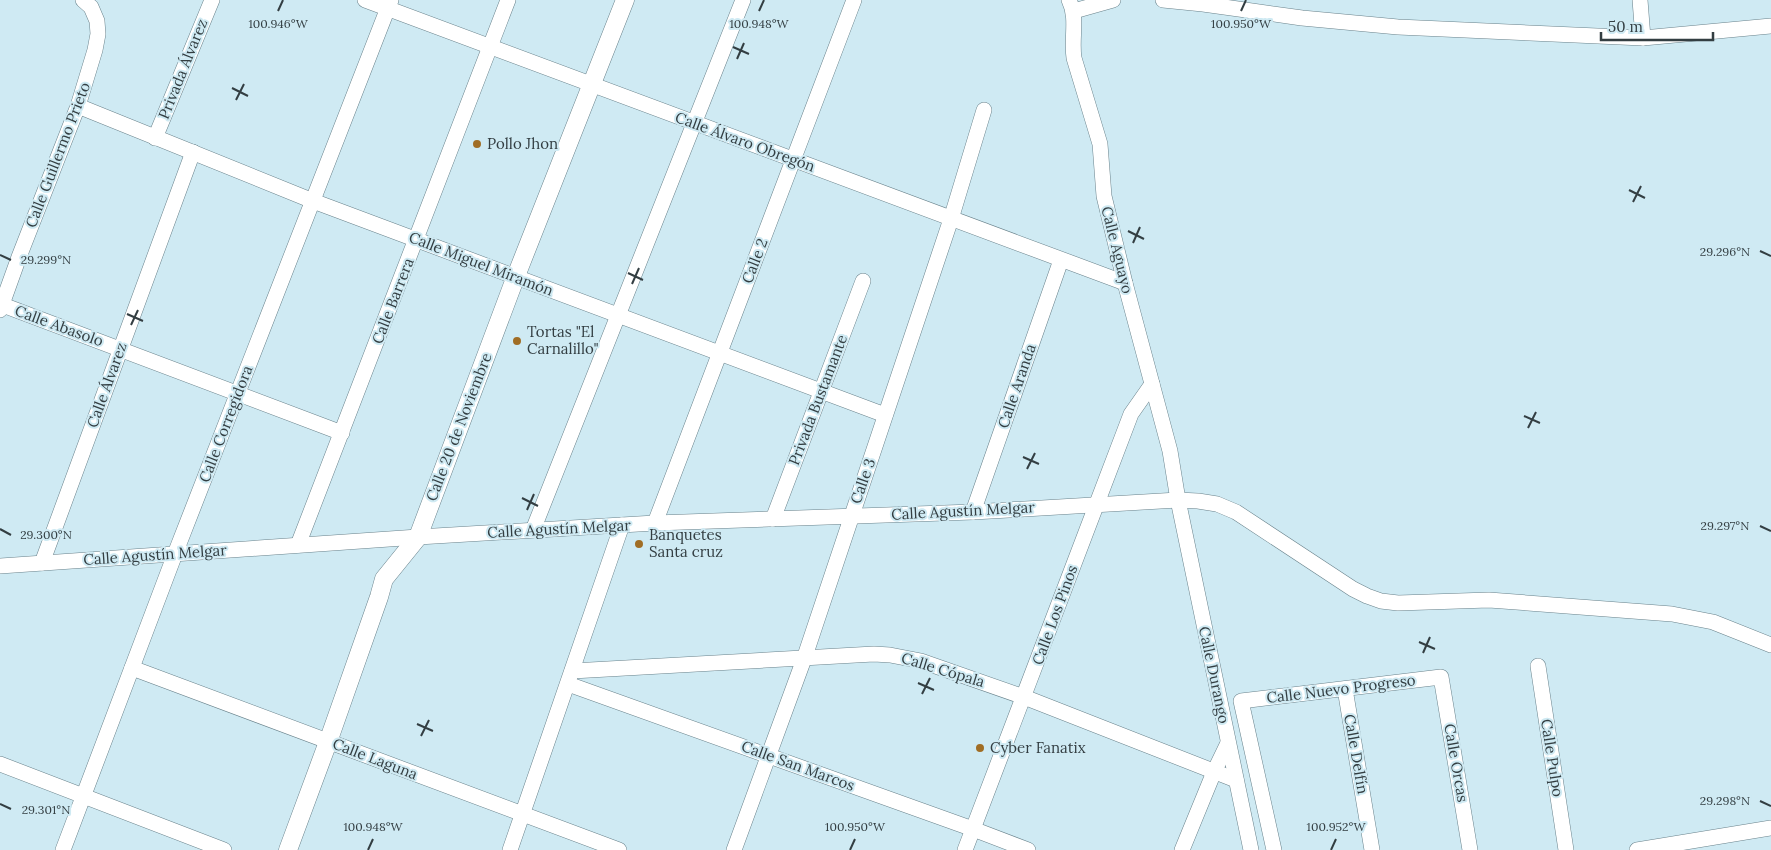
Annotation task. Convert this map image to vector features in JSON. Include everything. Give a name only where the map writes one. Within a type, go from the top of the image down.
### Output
[{"type":"street","name":"Calle Guillermo Prieto","points":[[1,306],[78,106],[95,50],[98,34],[96,21],[91,7],[83,0]]},
{"type":"street","name":"Privada Álvarez","points":[[155,138],[212,0]]},
{"type":"street","name":"Calle Álvaro Obregón","points":[[365,0],[389,4],[490,48],[1125,283]]},
{"type":"street","name":"Calle Barrera","points":[[298,545],[508,0]]},
{"type":"street","name":"Calle 20 de Noviembre","points":[[288,850],[380,597],[384,579],[418,537],[516,276],[625,0]]},
{"type":"street","points":[[533,530],[743,0]]},
{"type":"street","name":"Calle 2","points":[[655,523],[854,0]]},
{"type":"street","points":[[1071,5],[1113,0]]},
{"type":"street","points":[[1163,0],[1302,18],[1398,27],[1643,38],[1771,26]]},
{"type":"street","points":[[1640,0],[1643,38]]},
{"type":"street","name":"Calle Corregidora","points":[[64,850],[175,554],[389,4]]},
{"type":"street","name":"Calle Aguayo","points":[[1071,5],[1074,58],[1100,144],[1103,187],[1125,283],[1170,451],[1178,500]]},
{"type":"street","name":"Calle Miguel Miramón","points":[[78,106],[313,201],[885,415]]},
{"type":"street","name":"Calle 3","points":[[734,850],[804,659],[951,219],[984,110]]},
{"type":"street","name":"Calle Álvarez","points":[[42,563],[193,152]]},
{"type":"street","name":"Calle Aranda","points":[[973,512],[1061,260]]},
{"type":"street","name":"Privada Bustamante","points":[[773,519],[863,281]]},
{"type":"street","name":"Calle Abasolo","points":[[1,306],[342,433]]},
{"type":"street","name":"Calle Los Pinos","points":[[965,850],[1131,414],[1152,384]]},
{"type":"street","name":"Calle Durango","points":[[1178,500],[1251,850]]},
{"type":"street","name":"Calle Agustín Melgar","points":[[0,566],[418,537],[655,523],[973,512],[1198,500],[1217,504],[1236,512],[1353,589],[1381,601],[1398,603],[1489,600],[1672,614],[1713,622],[1771,644]]},
{"type":"street","points":[[510,850],[622,525]]},
{"type":"street","name":"Calle Cópala","points":[[570,678],[874,654],[904,656],[1024,697],[1236,780]]},
{"type":"street","name":"Calle Pulpo","points":[[1538,666],[1566,850]]},
{"type":"street","name":"Calle Laguna","points":[[132,668],[619,850]]},
{"type":"street","name":"Calle Nuevo Progreso","points":[[1274,850],[1241,701],[1441,677]]},
{"type":"street","name":"Calle Orcas","points":[[1441,677],[1470,850]]},
{"type":"street","name":"Calle San Marcos","points":[[570,678],[769,755],[1028,850]]},
{"type":"street","name":"Calle Delfín","points":[[1345,688],[1372,850]]},
{"type":"street","points":[[1182,850],[1228,743]]},
{"type":"street","points":[[0,764],[224,850]]},
{"type":"street","points":[[1637,850],[1771,828]]},
{"type":"place","name":"Pollo Jhon","points":[[477,144]]},
{"type":"place","name":"Tortas \"El Carnalillo\"","points":[[517,341]]},
{"type":"place","name":"Banquetes Santa cruz","points":[[639,544]]},
{"type":"place","name":"Cyber Fanatix","points":[[980,748]]}]
